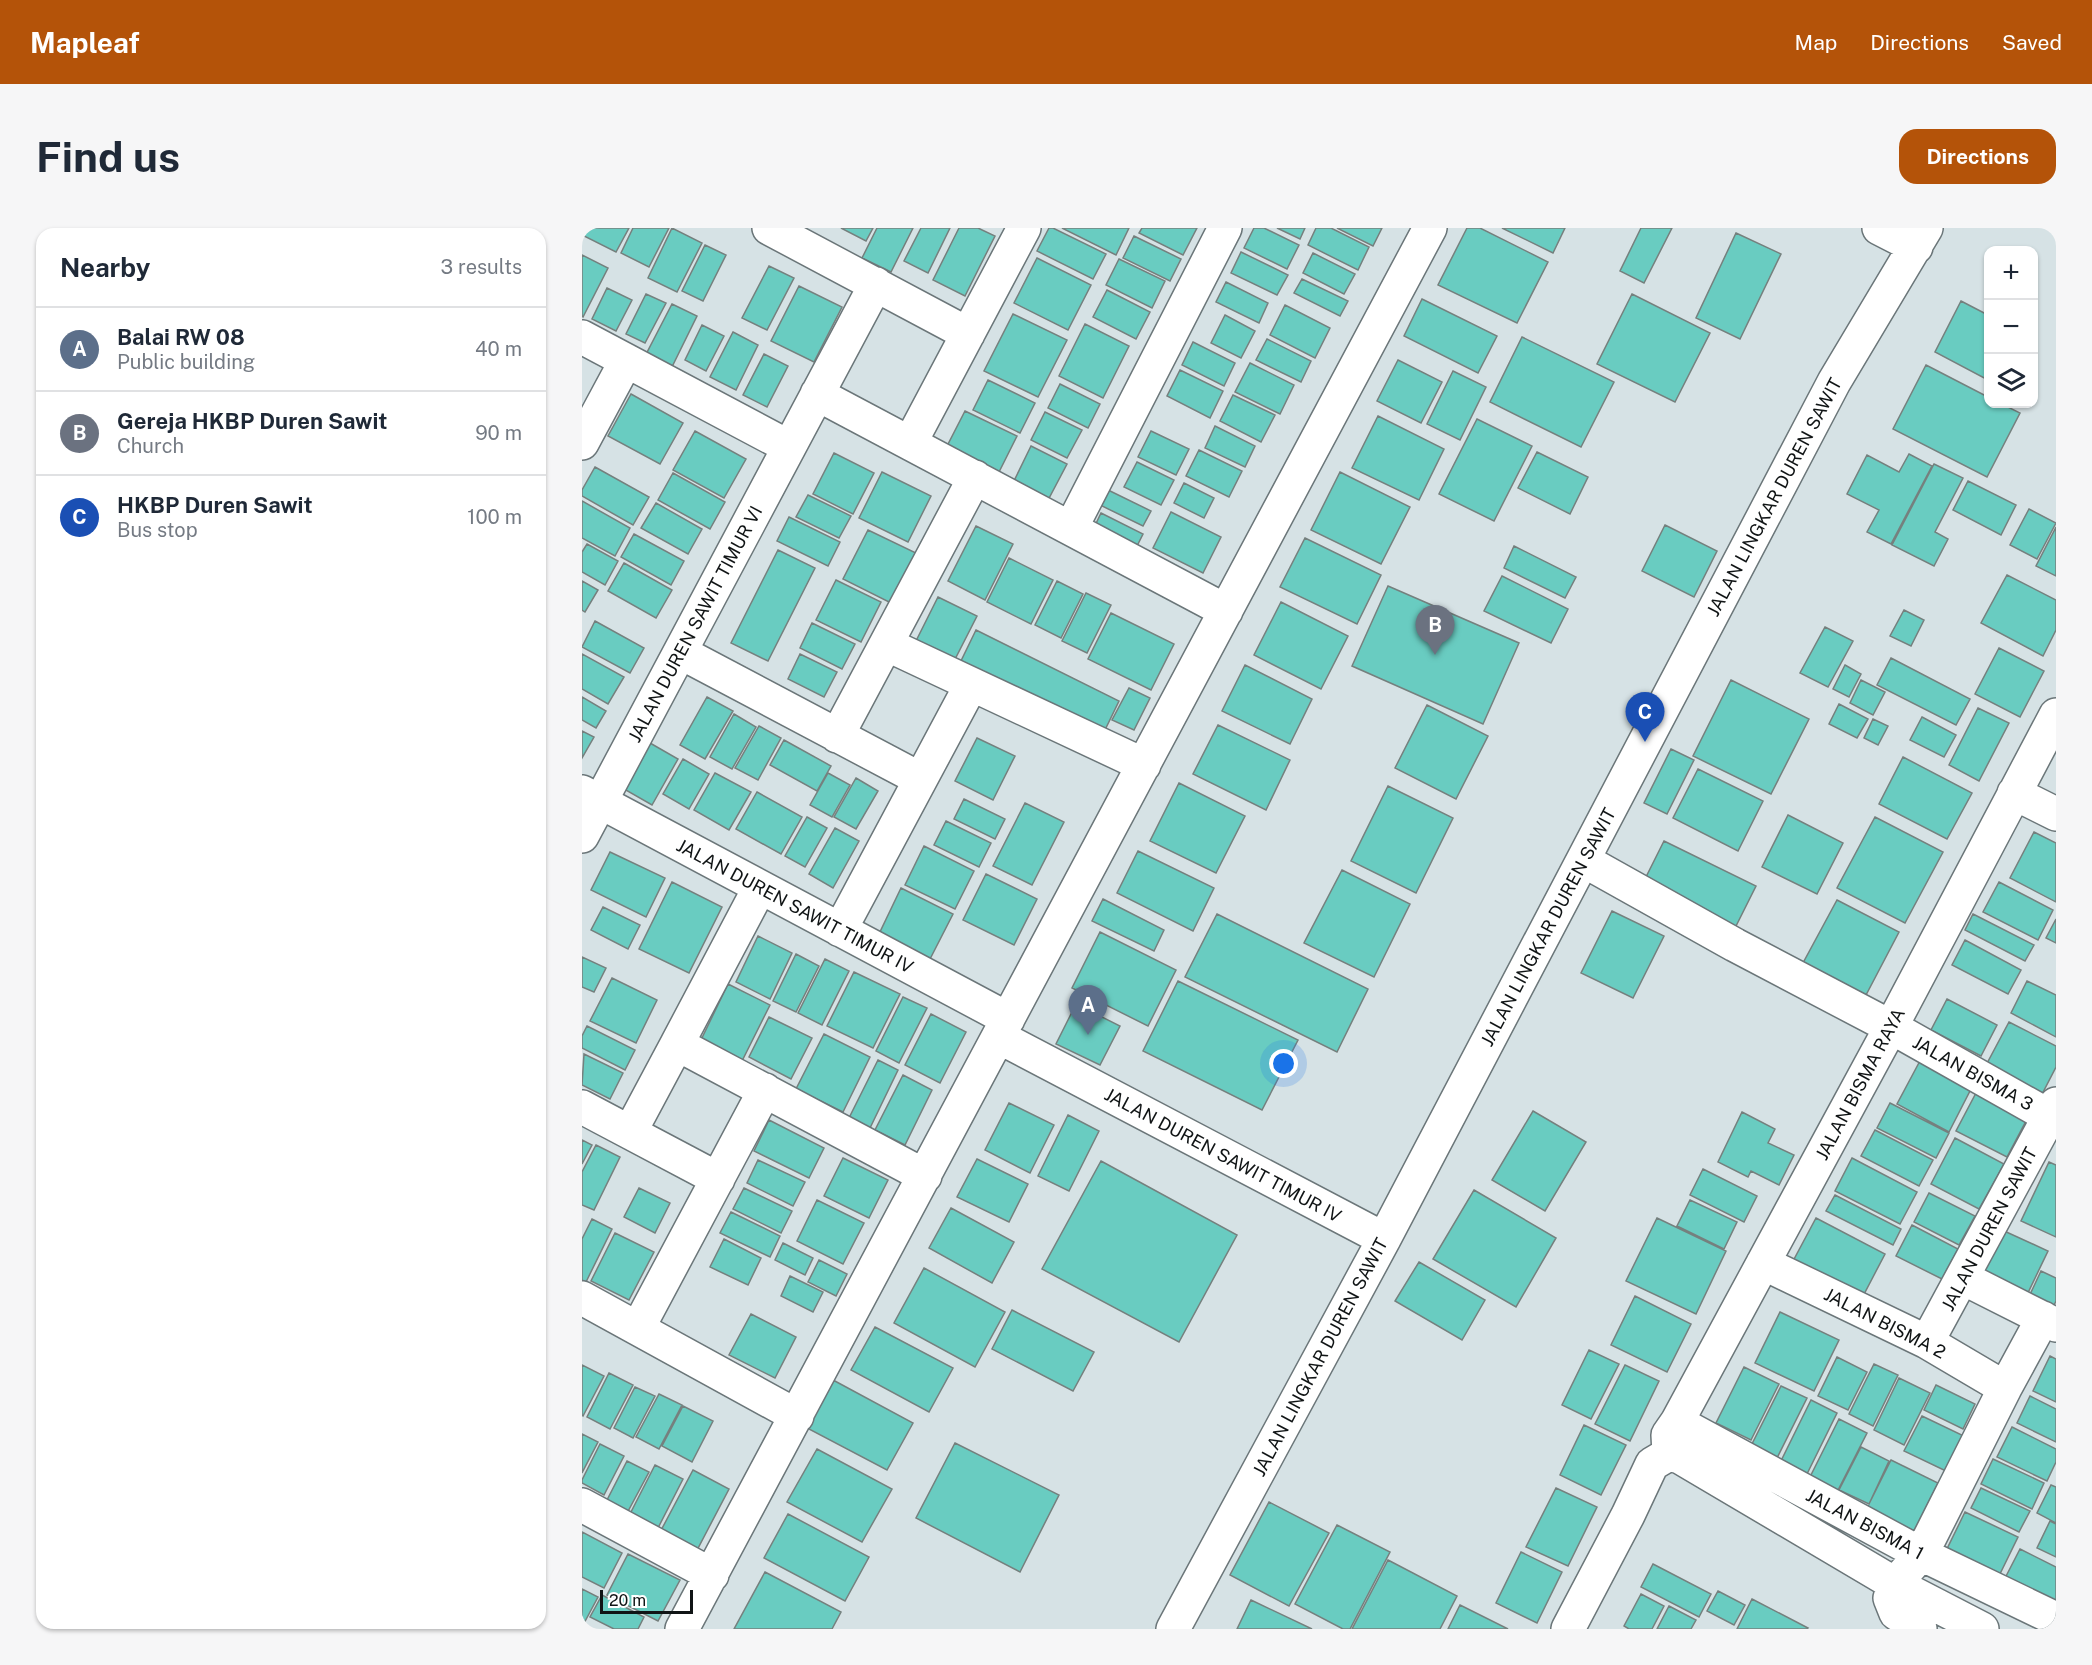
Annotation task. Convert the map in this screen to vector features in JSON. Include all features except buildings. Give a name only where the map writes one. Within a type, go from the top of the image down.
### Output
[{"type":"street","points":[[770,228],[968,334]]},
{"type":"street","points":[[910,443],[1024,228]]},
{"type":"street","points":[[1071,528],[1225,228]]},
{"type":"street","points":[[682,1629],[1430,228]]},
{"type":"street","points":[[1879,228],[1921,237]]},
{"type":"street","name":"JALAN LINGKAR DUREN SAWIT","points":[[1173,1629],[1384,1239],[1834,382],[1921,237]]},
{"type":"street","name":"JALAN DUREN SAWIT TIMUR VI","points":[[582,836],[591,797],[680,652],[876,285]]},
{"type":"street","points":[[582,337],[789,447]]},
{"type":"street","points":[[582,443],[626,361]]},
{"type":"street","points":[[817,394],[1226,611]]},
{"type":"street","points":[[837,736],[975,477]]},
{"type":"street","points":[[886,644],[1143,765]]},
{"type":"street","points":[[680,652],[920,780]]},
{"type":"street","points":[[840,930],[971,684]]},
{"type":"street","name":"JALAN BISMA RAYA","points":[[1668,1454],[1668,1435],[1891,1027],[2056,715]]},
{"type":"street","points":[[2014,793],[2056,814]]},
{"type":"street","name":"JALAN DUREN SAWIT TIMUR IV","points":[[591,797],[840,930],[1004,1028],[1384,1239]]},
{"type":"street","name":"JALAN BISMA 3","points":[[1583,860],[1735,945],[2054,1113]]},
{"type":"street","points":[[630,1132],[760,887]]},
{"type":"street","points":[[677,1044],[925,1176]]},
{"type":"street","points":[[638,1328],[765,1090]]},
{"type":"street","points":[[582,1107],[718,1179]]},
{"type":"street","name":"JALAN DUREN SAWIT","points":[[1928,1342],[2054,1113]]},
{"type":"street","name":"JALAN BISMA 2","points":[[1763,1263],[1928,1342],[2004,1388]]},
{"type":"street","points":[[1898,1614],[1921,1554],[2004,1388],[2050,1321],[1963,1278]]},
{"type":"street","points":[[582,1298],[797,1416]]},
{"type":"street","name":"JALAN BISMA 1","points":[[1677,1422],[1921,1554],[2056,1619]]},
{"type":"street","points":[[1568,1629],[1652,1464],[1668,1454],[1680,1457],[1898,1614],[1982,1629]]},
{"type":"street","points":[[582,1505],[712,1575]]},
{"type":"place","name":"Gereja HKBP Duren Sawit","points":[[1435,655]]},
{"type":"place","name":"HKBP Duren Sawit","points":[[1645,742]]},
{"type":"place","name":"Balai RW 08","points":[[1088,1035]]}]
